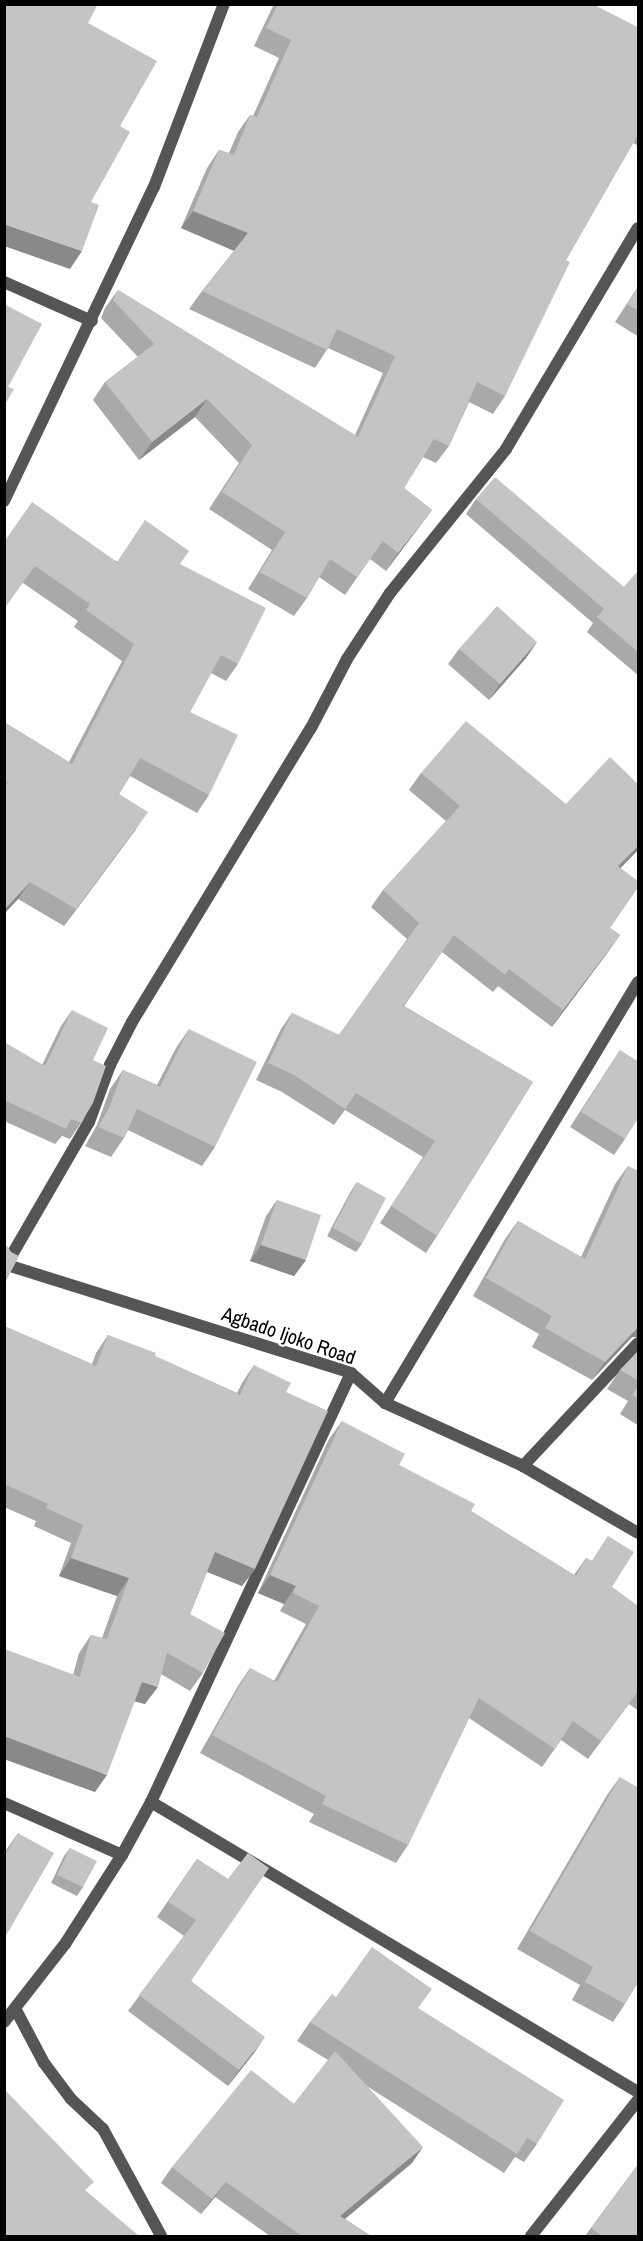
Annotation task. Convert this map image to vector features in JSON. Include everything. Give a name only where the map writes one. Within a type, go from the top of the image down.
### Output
[{"type":"street","points":[[4,501],[92,321],[154,187],[224,4]]},
{"type":"street","points":[[5,1265],[89,1122],[110,1065],[132,1022],[311,728],[347,659],[390,593],[506,449],[639,228]]},
{"type":"street","points":[[4,282],[92,321]]},
{"type":"street","points":[[385,1403],[639,982]]},
{"type":"street","name":"Agbado Ijoko Road","points":[[5,1265],[351,1373],[385,1403],[523,1466],[639,1533]]},
{"type":"street","points":[[523,1466],[639,1343]]},
{"type":"street","points":[[4,2022],[16,2010],[65,1944],[122,1855],[151,1802],[351,1373]]},
{"type":"street","points":[[151,1802],[639,2092]]},
{"type":"street","points":[[4,1803],[122,1855]]},
{"type":"street","points":[[16,2010],[44,2063],[71,2099],[103,2129],[160,2236]]},
{"type":"street","points":[[531,2236],[639,2100]]},
{"type":"building","points":[[4,4],[98,4],[88,23],[157,61],[120,126],[130,132],[91,202],[99,205],[82,251],[4,224]]},
{"type":"building","points":[[278,4],[592,4],[639,28],[639,133],[566,260],[570,262],[505,396],[477,382],[449,446],[434,439],[404,488],[432,510],[398,553],[383,541],[357,577],[330,559],[307,598],[260,572],[285,532],[222,492],[252,445],[207,399],[152,442],[105,382],[154,344],[113,300],[118,290],[358,437],[395,356],[337,329],[327,350],[202,291],[248,233],[193,211],[219,150],[234,155],[250,115],[257,117],[291,40],[266,28]]},
{"type":"building","points":[[639,286],[639,311],[627,304]]},
{"type":"building","points":[[4,304],[42,324],[8,387],[14,389],[4,406]]},
{"type":"building","points":[[495,477],[624,587],[639,570],[639,653],[597,617],[604,609],[476,499]]},
{"type":"building","points":[[32,502],[117,562],[145,520],[189,551],[180,564],[266,608],[238,664],[221,655],[190,712],[238,735],[209,795],[140,758],[119,794],[148,812],[76,909],[30,882],[4,910],[4,787],[8,783],[4,781],[4,722],[72,764],[134,644],[86,610],[90,604],[35,566],[4,609],[4,542]]},
{"type":"building","points":[[497,606],[537,642],[500,684],[459,649]]},
{"type":"building","points":[[466,721],[566,804],[610,757],[639,785],[639,845],[618,866],[639,882],[639,886],[610,928],[620,935],[563,1010],[509,969],[505,975],[454,935],[403,1006],[533,1082],[437,1236],[391,1206],[435,1141],[356,1093],[345,1109],[294,1075],[268,1063],[292,1013],[339,1035],[419,923],[383,890],[460,806],[421,773]]},
{"type":"building","points":[[72,1010],[108,1028],[93,1060],[106,1066],[93,1103],[81,1123],[71,1119],[66,1129],[4,1100],[4,1042],[45,1066]]},
{"type":"building","points":[[189,1029],[257,1062],[215,1147],[137,1109],[124,1138],[98,1127],[110,1106],[123,1070],[160,1087]]},
{"type":"building","points":[[620,1050],[639,1062],[639,1117],[625,1139],[581,1112]]},
{"type":"building","points":[[628,1166],[639,1171],[639,1326],[605,1362],[545,1328],[552,1316],[486,1278],[518,1221],[585,1259]]},
{"type":"building","points":[[357,1182],[386,1198],[362,1244],[333,1228]]},
{"type":"building","points":[[277,1200],[321,1215],[306,1260],[261,1245]]},
{"type":"building","points":[[4,1245],[19,1256],[4,1285]]},
{"type":"building","points":[[4,1326],[96,1366],[108,1335],[156,1353],[155,1356],[240,1395],[254,1365],[291,1383],[286,1392],[328,1411],[255,1569],[215,1552],[190,1614],[225,1633],[203,1673],[167,1653],[158,1687],[142,1682],[107,1775],[4,1736],[4,1649],[80,1677],[91,1635],[107,1639],[129,1578],[71,1558],[83,1525],[46,1508],[48,1504],[4,1484]]},
{"type":"building","points":[[639,1350],[639,1381],[620,1370]]},
{"type":"building","points":[[639,1386],[639,1399],[632,1395]]},
{"type":"building","points":[[342,1421],[405,1454],[399,1465],[475,1504],[471,1511],[576,1576],[586,1558],[592,1561],[608,1536],[634,1552],[612,1587],[639,1607],[639,1690],[601,1741],[573,1721],[555,1749],[479,1698],[408,1845],[322,1804],[326,1796],[212,1735],[250,1668],[277,1682],[319,1606],[293,1593],[296,1586],[270,1575]]},
{"type":"building","points":[[620,1777],[639,1788],[639,1981],[625,2004],[585,1982],[593,1967],[530,1931]]},
{"type":"building","points":[[18,1833],[54,1853],[4,1939],[4,1857]]},
{"type":"building","points":[[70,1848],[97,1861],[83,1887],[57,1875]]},
{"type":"building","points":[[248,1853],[269,1868],[191,1981],[265,2037],[239,2070],[139,1995],[196,1920],[168,1902],[197,1859],[228,1879]]},
{"type":"building","points":[[372,1947],[432,1989],[418,2008],[564,2100],[537,2144],[527,2138],[517,2154],[310,2022],[332,1994],[336,1997]]},
{"type":"building","points":[[335,2051],[423,2147],[340,2216],[371,2236],[297,2236],[299,2234],[226,2182],[212,2199],[172,2167],[251,2070],[294,2104]]},
{"type":"building","points":[[4,2089],[94,2182],[85,2190],[139,2236],[4,2236]]},
{"type":"building","points":[[639,2163],[639,2236],[602,2236],[591,2228]]}]
